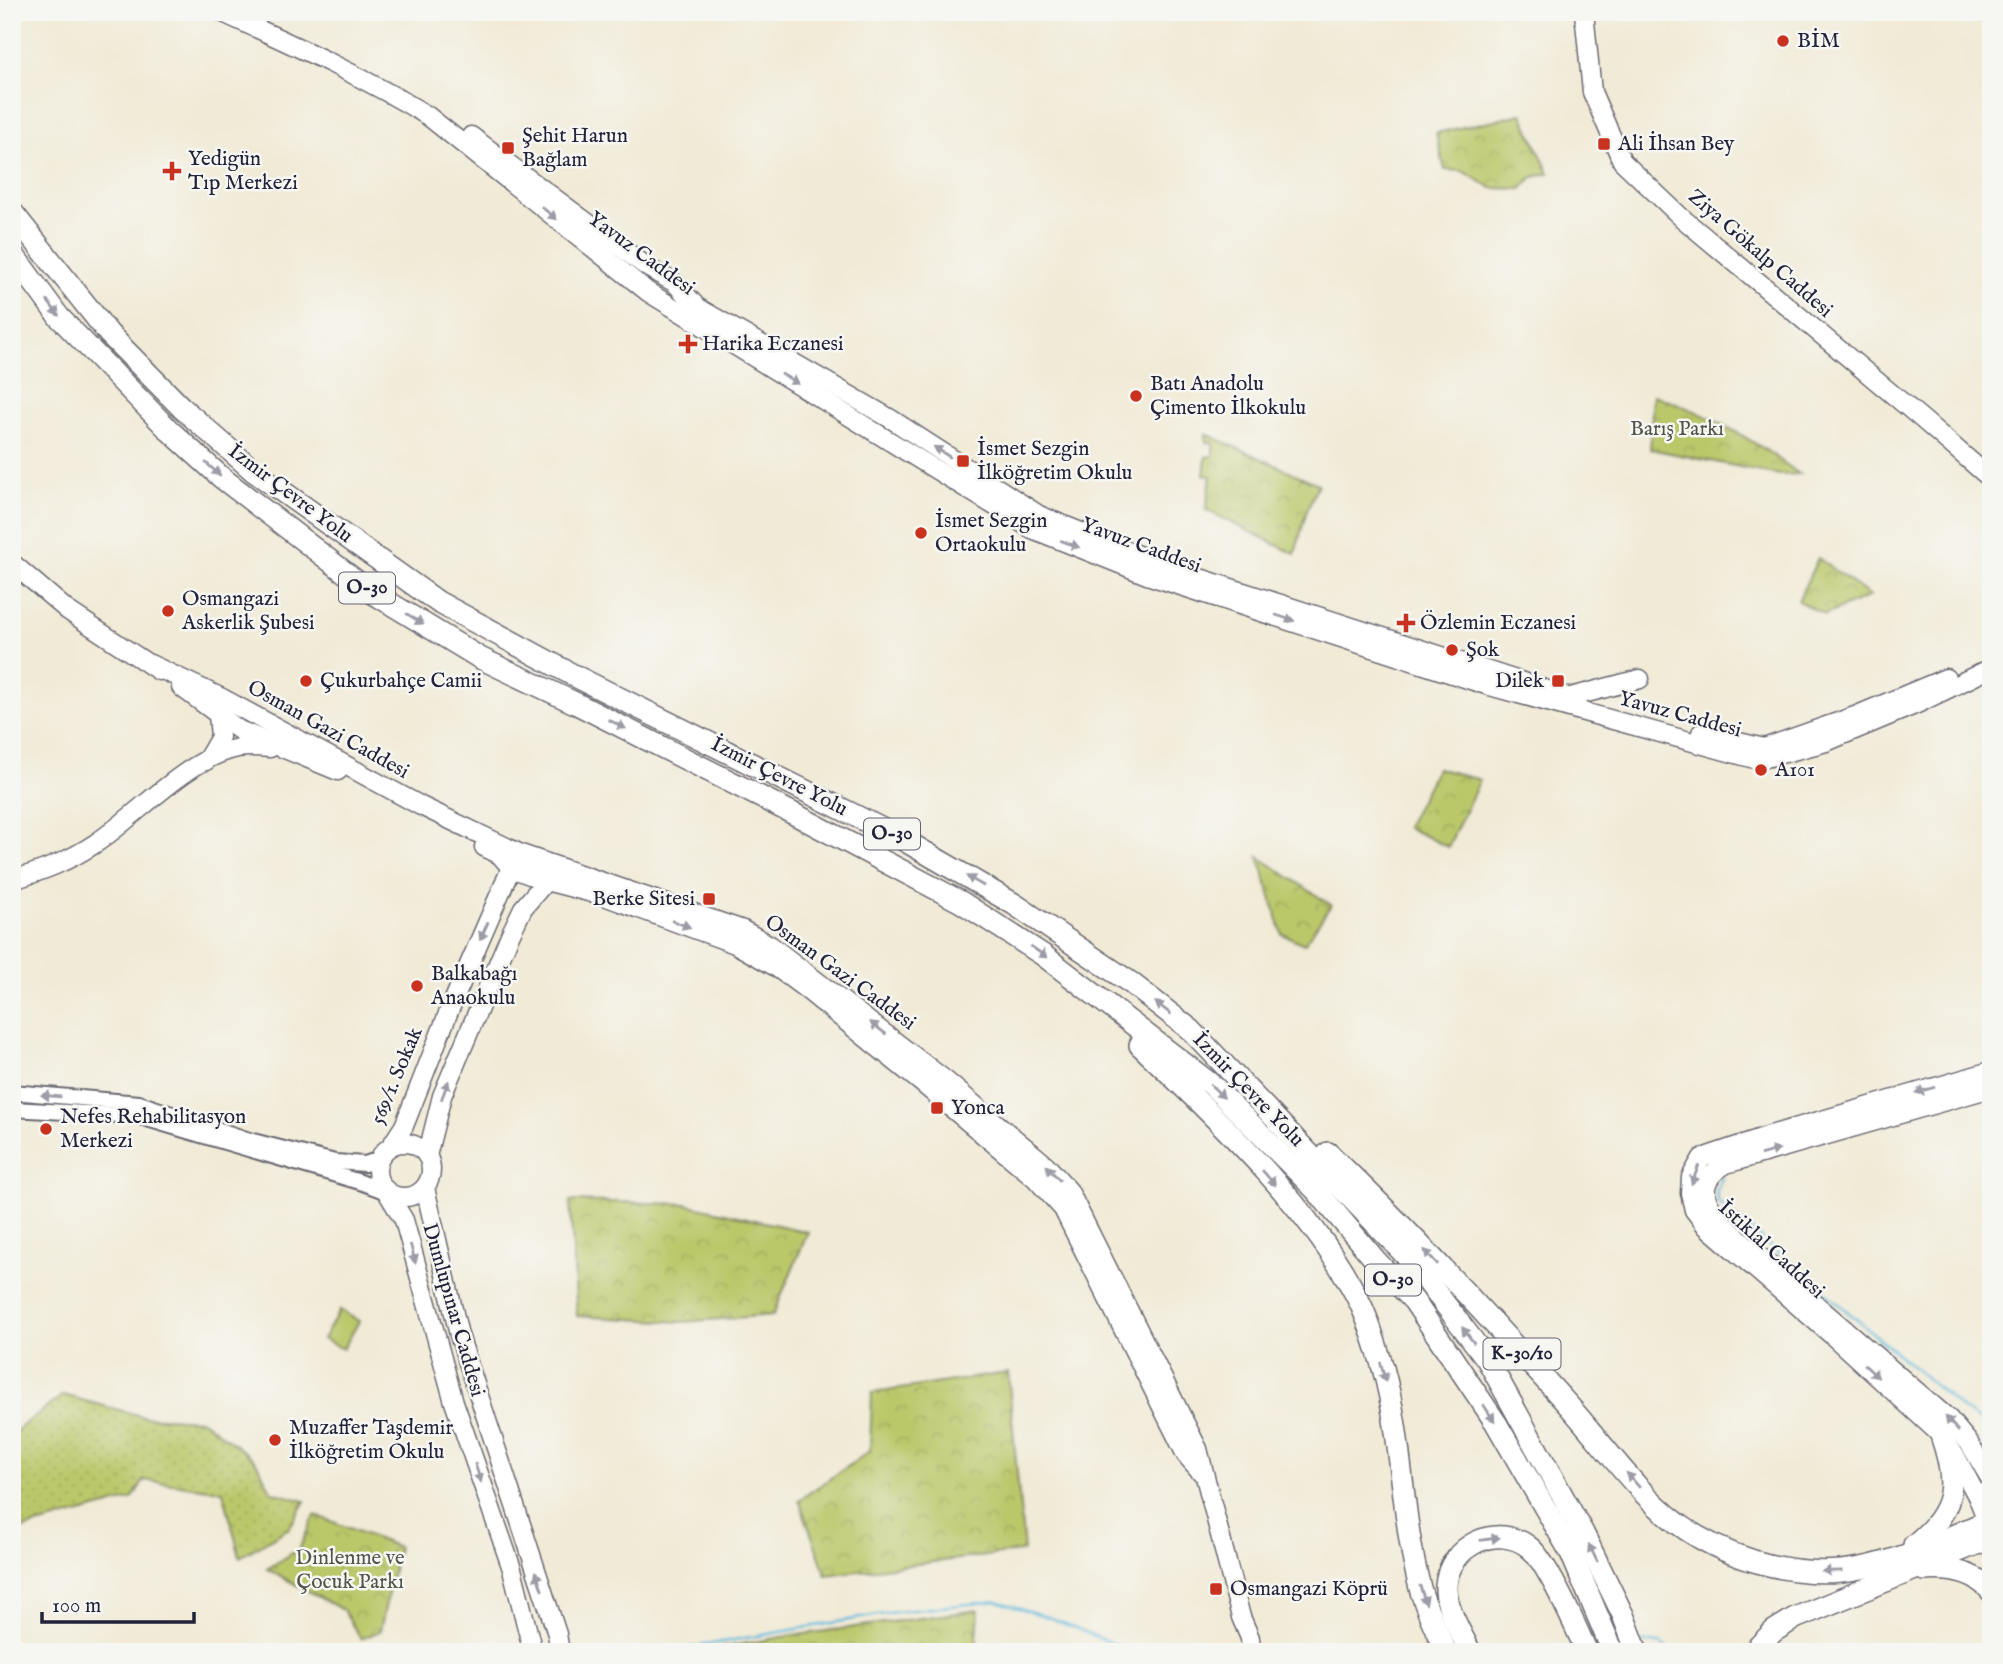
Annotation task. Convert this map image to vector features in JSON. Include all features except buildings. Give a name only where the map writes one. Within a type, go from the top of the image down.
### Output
[{"type":"highway","name":"İzmir Çevre Yolu","points":[[12,212],[109,334],[182,408],[255,472],[438,602],[575,676],[902,839],[1014,904],[1131,983],[1191,1030],[1415,1265],[1487,1359],[1583,1533],[1623,1615],[1637,1652]]},
{"type":"highway","name":"İzmir Çevre Yolu","points":[[12,253],[59,317],[170,431],[222,478],[368,590],[480,658],[811,822],[961,902],[1043,955],[1212,1085],[1316,1190],[1414,1301],[1496,1423],[1571,1553],[1613,1652]]},
{"type":"highway","points":[[1104,1004],[1136,1041],[1247,1152],[1300,1213],[1340,1268],[1360,1303],[1391,1401],[1421,1592],[1446,1652]]},
{"type":"highway","name":"K-30/10","points":[[1191,1030],[1283,1110],[1378,1203],[1507,1338],[1646,1495],[1676,1522],[1713,1546],[1754,1561],[1788,1568],[1840,1571],[1905,1564],[1949,1569],[1976,1577],[1991,1591]]},
{"type":"highway","name":"K-30/10","points":[[1905,1564],[1939,1522],[1949,1501],[1952,1472],[1941,1435]]},
{"type":"highway","name":"K-30/10","points":[[1753,1652],[1774,1631],[1905,1564],[1990,1527]]},
{"type":"highway","points":[[1470,1652],[1450,1606],[1446,1588],[1449,1568],[1474,1542],[1494,1536],[1514,1539],[1529,1547],[1541,1560],[1587,1652]]},
{"type":"main road","name":"Yavuz Caddesi","points":[[221,12],[283,40],[428,116],[648,292],[1035,531],[1147,575],[1486,685],[1758,760],[1826,742],[1917,704],[1991,668]]},
{"type":"main road","name":"Yavuz Caddesi","points":[[244,12],[412,92],[635,259],[675,283],[697,307],[891,419],[1039,515],[1175,570],[1648,721],[1764,748],[1855,716],[1991,659]]},
{"type":"main road","name":"Ziya Gökalp Caddesi","points":[[1584,12],[1592,92],[1622,161],[1682,218],[1991,479]]},
{"type":"main road","points":[[648,292],[658,295],[663,292],[666,283],[660,274]]},
{"type":"main road","name":"Osman Gazi Caddesi","points":[[12,564],[67,610],[284,749],[338,771],[500,855],[516,861],[554,864],[743,930],[770,945],[945,1080],[1046,1165],[1069,1191],[1198,1449],[1241,1617],[1250,1638],[1251,1652]]},
{"type":"main road","name":"Osman Gazi Caddesi","points":[[150,664],[218,714],[243,723],[270,723],[421,806],[546,881],[604,896],[736,944],[776,967],[807,990],[1035,1178],[1063,1209],[1186,1455],[1203,1474]]},
{"type":"main road","points":[[1571,697],[1640,678]]},
{"type":"main road","points":[[206,761],[220,737],[218,714]]},
{"type":"main road","points":[[206,761],[243,723]]},
{"type":"main road","points":[[232,749],[243,723]]},
{"type":"main road","points":[[12,880],[49,870],[96,844],[170,784],[206,761],[241,747],[284,749]]},
{"type":"main road","name":"569/1. Sokak","points":[[385,1153],[404,1126],[449,1012],[516,861]]},
{"type":"main road","points":[[427,1156],[415,1145],[407,1143],[385,1153],[377,1177],[387,1192],[403,1197],[411,1196],[425,1188],[431,1172],[427,1156],[442,1096],[523,908],[546,881],[554,864]]},
{"type":"main road","name":"İstiklal Caddesi","points":[[1990,1527],[1956,1457],[1941,1435],[1834,1337],[1707,1227],[1693,1210],[1690,1193],[1691,1177],[1702,1158],[1767,1136],[1991,1071]]},
{"type":"main road","name":"İstiklal Caddesi","points":[[1991,1088],[1726,1164],[1715,1170],[1707,1181],[1707,1203],[1717,1218],[1742,1241],[1949,1419],[1991,1479]]},
{"type":"main road","name":"Dumlupınar Caddesi","points":[[425,1188],[459,1335],[560,1649]]},
{"type":"main road","name":"Dumlupınar Caddesi","points":[[387,1192],[404,1220],[454,1402],[512,1569],[533,1650]]},
{"type":"main road","name":"Osman Gazi Caddesi","points":[[1241,1617],[1243,1652]]},
{"type":"street","points":[[12,1092],[139,1103],[249,1140],[335,1162],[365,1164],[385,1153]]},
{"type":"street","points":[[12,1109],[137,1116],[387,1192]]},
{"type":"green space","points":[[1522,114],[1549,173],[1533,177],[1521,189],[1492,188],[1462,171],[1445,170],[1436,133]]},
{"type":"green space","name":"Barış Parkı","points":[[1653,395],[1729,428],[1799,474],[1780,475],[1650,449]]},
{"type":"green space","points":[[1206,434],[1318,484],[1306,513],[1295,554],[1206,510],[1211,476],[1204,475],[1206,457],[1213,456],[1213,443],[1206,442]]},
{"type":"green space","points":[[1818,558],[1870,596],[1825,615],[1798,601]]},
{"type":"green space","points":[[1437,768],[1480,780],[1448,847],[1406,827]]},
{"type":"green space","points":[[1259,857],[1331,905],[1304,944],[1282,934]]},
{"type":"green space","points":[[570,1201],[685,1204],[808,1232],[773,1315],[681,1322],[577,1316]]},
{"type":"green space","points":[[340,1310],[359,1321],[343,1349],[323,1339]]},
{"type":"green space","points":[[1008,1373],[1024,1551],[826,1575],[799,1500],[870,1451],[872,1393]]},
{"type":"green space","points":[[63,1395],[145,1417],[202,1420],[255,1460],[272,1492],[305,1501],[289,1528],[240,1557],[223,1491],[144,1480],[132,1499],[12,1532],[12,1434]]},
{"type":"green space","name":"Dinlenme ve Çocuk Parkı","points":[[315,1515],[398,1547],[380,1631],[361,1639],[343,1610],[267,1569],[299,1549]]},
{"type":"green space","points":[[979,1610],[976,1652],[700,1652],[782,1637]]},
{"type":"waterway","points":[[1722,1178],[1716,1192],[1718,1202],[1965,1411],[1991,1428]]},
{"type":"waterway","points":[[665,1652],[895,1612],[997,1601],[1048,1617],[1134,1652]]},
{"type":"waterway","points":[[1641,1643],[1661,1643],[1673,1652]]},
{"type":"place","name":"BİM","points":[[1783,41]]},
{"type":"place","name":"Ali İhsan Bey","points":[[1604,144]]},
{"type":"place","name":"Şehit Harun Bağlam","points":[[508,148]]},
{"type":"place","name":"Yedigün Tıp Merkezi","points":[[172,171]]},
{"type":"place","name":"Harika Eczanesi","points":[[688,344]]},
{"type":"place","name":"Batı Anadolu Çimento İlkokulu","points":[[1136,396]]},
{"type":"place","name":"İsmet Sezgin İlköğretim Okulu","points":[[963,461]]},
{"type":"place","name":"İsmet Sezgin Ortaokulu","points":[[921,533]]},
{"type":"place","name":"Osmangazi Askerlik Şubesi","points":[[168,611]]},
{"type":"place","name":"Özlemin Eczanesi","points":[[1406,623]]},
{"type":"place","name":"Şok","points":[[1452,650]]},
{"type":"place","name":"Çukurbahçe Camii","points":[[306,681]]},
{"type":"place","name":"Dilek","points":[[1558,681]]},
{"type":"place","name":"A101","points":[[1761,770]]},
{"type":"place","name":"Berke Sitesi","points":[[709,899]]},
{"type":"place","name":"Balkabağı Anaokulu","points":[[417,986]]},
{"type":"place","name":"Yonca","points":[[937,1108]]},
{"type":"place","name":"Nefes Rehabilitasyon Merkezi","points":[[46,1129]]},
{"type":"place","name":"Muzaffer Taşdemir İlköğretim Okulu","points":[[275,1440]]},
{"type":"place","name":"Osmangazi Köprü","points":[[1216,1589]]}]
